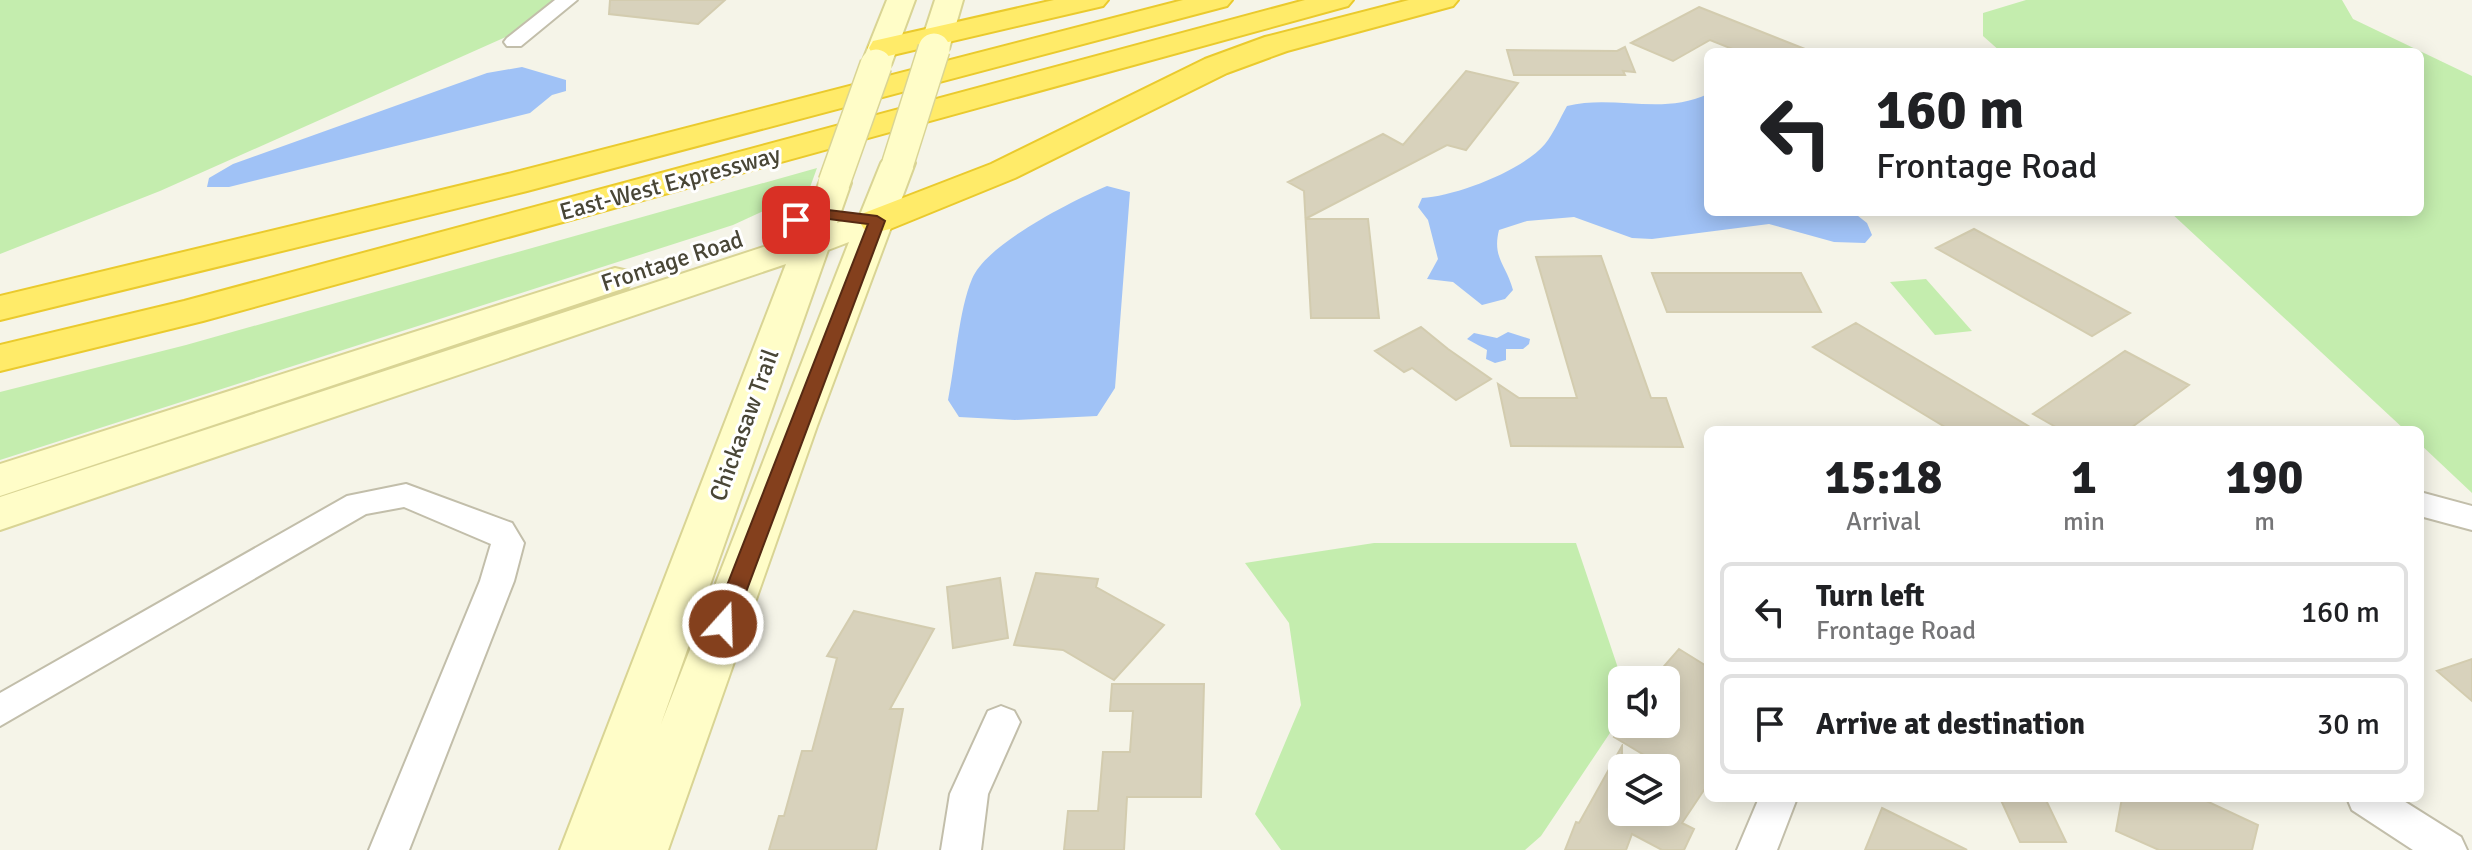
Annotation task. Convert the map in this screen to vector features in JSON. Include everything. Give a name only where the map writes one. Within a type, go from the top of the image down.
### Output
[{"type":"highway","points":[[957,0],[992,11],[1050,11]]},
{"type":"highway","points":[[880,57],[1093,0]]},
{"type":"highway","name":"East-West Expressway","points":[[0,308],[514,183],[1217,0]]},
{"type":"highway","name":"East-West Expressway","points":[[0,358],[266,292],[1338,0]]},
{"type":"highway","points":[[877,221],[1003,171],[1216,66],[1276,44],[1443,0]]},
{"type":"street","points":[[514,42],[567,0]]},
{"type":"street","name":"Chickasaw Trail","points":[[588,850],[901,0]]},
{"type":"street","name":"Chickasaw Trail","points":[[640,850],[796,426],[877,221],[949,0]]},
{"type":"street","name":"Frontage Road","points":[[0,514],[675,290],[822,213]]},
{"type":"street","name":"Frontage Road","points":[[0,480],[822,213],[877,221]]},
{"type":"street","points":[[675,290],[714,285],[753,292],[767,301],[781,323]]},
{"type":"street","points":[[0,711],[358,504],[374,498],[406,495],[500,532],[508,543],[497,581],[389,850]]},
{"type":"street","points":[[2424,505],[2472,518]]},
{"type":"street","points":[[961,850],[969,794],[1001,722]]},
{"type":"street","points":[[1757,850],[1776,802]]},
{"type":"street","points":[[2372,802],[2447,850]]},
{"type":"green space","points":[[0,0],[555,0],[508,36],[160,191],[0,254]]},
{"type":"green space","points":[[2026,0],[2342,0],[2353,19],[2414,48],[1996,48],[1983,36],[1983,13]]},
{"type":"green space","points":[[2424,53],[2472,76],[2472,493],[2424,448],[2424,426],[2401,426],[2174,216],[2424,216]]},
{"type":"green space","points":[[817,168],[809,190],[733,225],[0,460],[0,392],[186,345]]},
{"type":"green space","points":[[1926,279],[1972,331],[1935,335],[1890,282]]},
{"type":"green space","points":[[1374,543],[1576,543],[1617,666],[1608,666],[1608,736],[1541,836],[1525,850],[1281,850],[1255,814],[1301,705],[1289,623],[1245,563]]},
{"type":"water","points":[[522,67],[566,80],[566,91],[552,95],[530,113],[229,187],[207,187],[209,178],[233,164],[487,73]]},
{"type":"water","points":[[1704,95],[1704,216],[1858,216],[1867,223],[1872,235],[1865,243],[1834,242],[1769,224],[1652,239],[1632,238],[1574,217],[1527,221],[1499,230],[1497,248],[1513,290],[1505,299],[1482,305],[1453,282],[1427,279],[1438,259],[1428,220],[1418,207],[1422,198],[1470,187],[1521,164],[1545,144],[1567,106],[1690,100]]},
{"type":"water","points":[[1107,186],[1130,192],[1115,388],[1097,416],[1015,420],[959,417],[948,400],[964,306],[972,279],[980,266],[1032,225]]},
{"type":"water","points":[[1508,332],[1530,339],[1529,344],[1523,349],[1506,349],[1506,360],[1495,363],[1486,359],[1487,350],[1467,339],[1474,333],[1497,338]]},
{"type":"building","points":[[610,0],[725,0],[698,24],[609,14]]},
{"type":"building","points":[[1699,7],[1802,48],[1730,48],[1710,40],[1673,61],[1631,43]]},
{"type":"building","points":[[1625,47],[1635,72],[1623,71],[1625,75],[1514,75],[1507,50],[1617,51]]},
{"type":"building","points":[[1466,71],[1518,83],[1466,150],[1447,145],[1306,219],[1304,191],[1288,182],[1383,134],[1403,145]]},
{"type":"building","points":[[1306,219],[1368,219],[1379,318],[1311,318]]},
{"type":"building","points":[[1974,229],[2130,313],[2092,336],[1936,248]]},
{"type":"building","points":[[1601,256],[1651,398],[1666,398],[1683,447],[1511,446],[1498,384],[1519,398],[1577,398],[1536,257]]},
{"type":"building","points":[[1652,273],[1801,273],[1821,312],[1667,312]]},
{"type":"building","points":[[1856,323],[2028,426],[1943,426],[1813,347]]},
{"type":"building","points":[[1421,327],[1491,379],[1456,400],[1412,368],[1404,372],[1375,351]]},
{"type":"building","points":[[2125,351],[2189,385],[2133,426],[2054,426],[2033,414]]},
{"type":"building","points":[[1036,573],[1098,579],[1096,587],[1164,625],[1114,680],[1063,650],[1014,645]]},
{"type":"building","points":[[1000,578],[1008,638],[953,648],[947,587]]},
{"type":"building","points":[[854,611],[934,629],[890,709],[903,709],[876,850],[769,850],[779,816],[784,816],[802,751],[812,751],[837,658],[827,656]]},
{"type":"building","points":[[1679,649],[1704,665],[1704,790],[1682,823],[1694,829],[1684,850],[1662,850],[1632,834],[1626,850],[1565,850],[1576,822],[1579,823],[1608,771],[1608,826],[1680,826],[1680,754],[1643,754],[1616,738],[1680,738],[1680,666],[1664,666]]},
{"type":"building","points":[[2472,659],[2472,701],[2437,671]]},
{"type":"building","points":[[1112,684],[1204,684],[1201,797],[1127,797],[1124,850],[1064,850],[1068,811],[1098,811],[1103,752],[1130,752],[1133,711],[1110,711]]},
{"type":"building","points":[[2002,802],[2047,802],[2066,842],[2020,842]]},
{"type":"building","points":[[2121,802],[2209,802],[2258,825],[2252,850],[2159,850],[2116,831]]},
{"type":"building","points":[[1882,808],[1967,850],[1865,850]]},
{"type":"route","points":[[723,624],[796,426],[877,221],[820,214],[796,220]]}]
